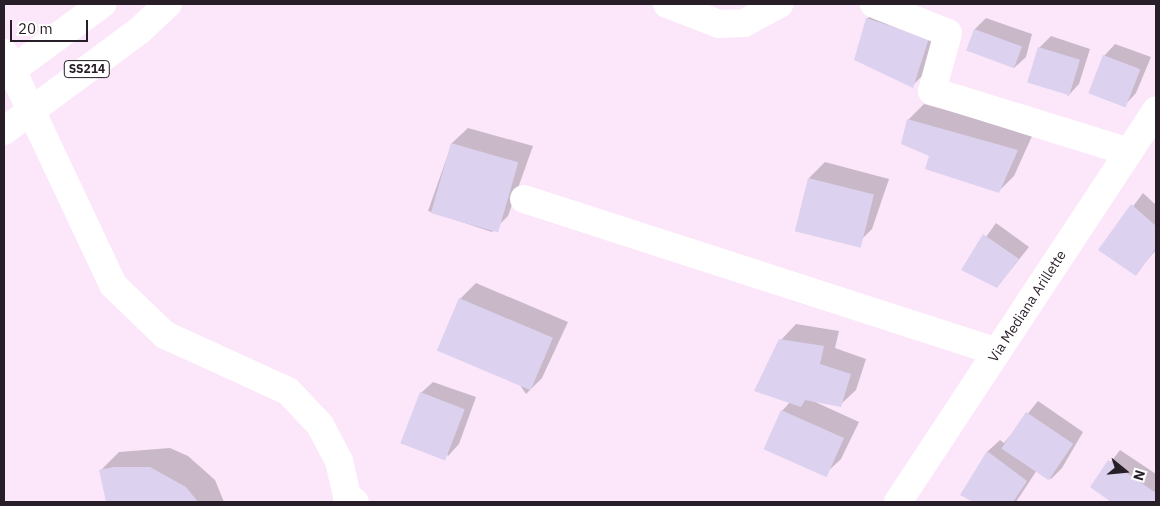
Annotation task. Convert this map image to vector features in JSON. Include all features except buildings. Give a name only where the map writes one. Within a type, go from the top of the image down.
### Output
[{"type":"main road","points":[[4,76],[102,4]]},
{"type":"main road","name":"SS214","points":[[4,131],[140,30],[168,4]]},
{"type":"main road","points":[[667,4],[719,24],[744,23],[779,4]]},
{"type":"main road","points":[[874,4],[948,33],[932,91],[1129,152]]},
{"type":"main road","points":[[4,53],[85,232],[112,285],[165,335],[288,391],[320,425],[339,460],[347,497],[355,502]]},
{"type":"main road","name":"Via Mediana Arillette","points":[[898,502],[1156,110]]},
{"type":"main road","points":[[524,199],[997,352]]}]
